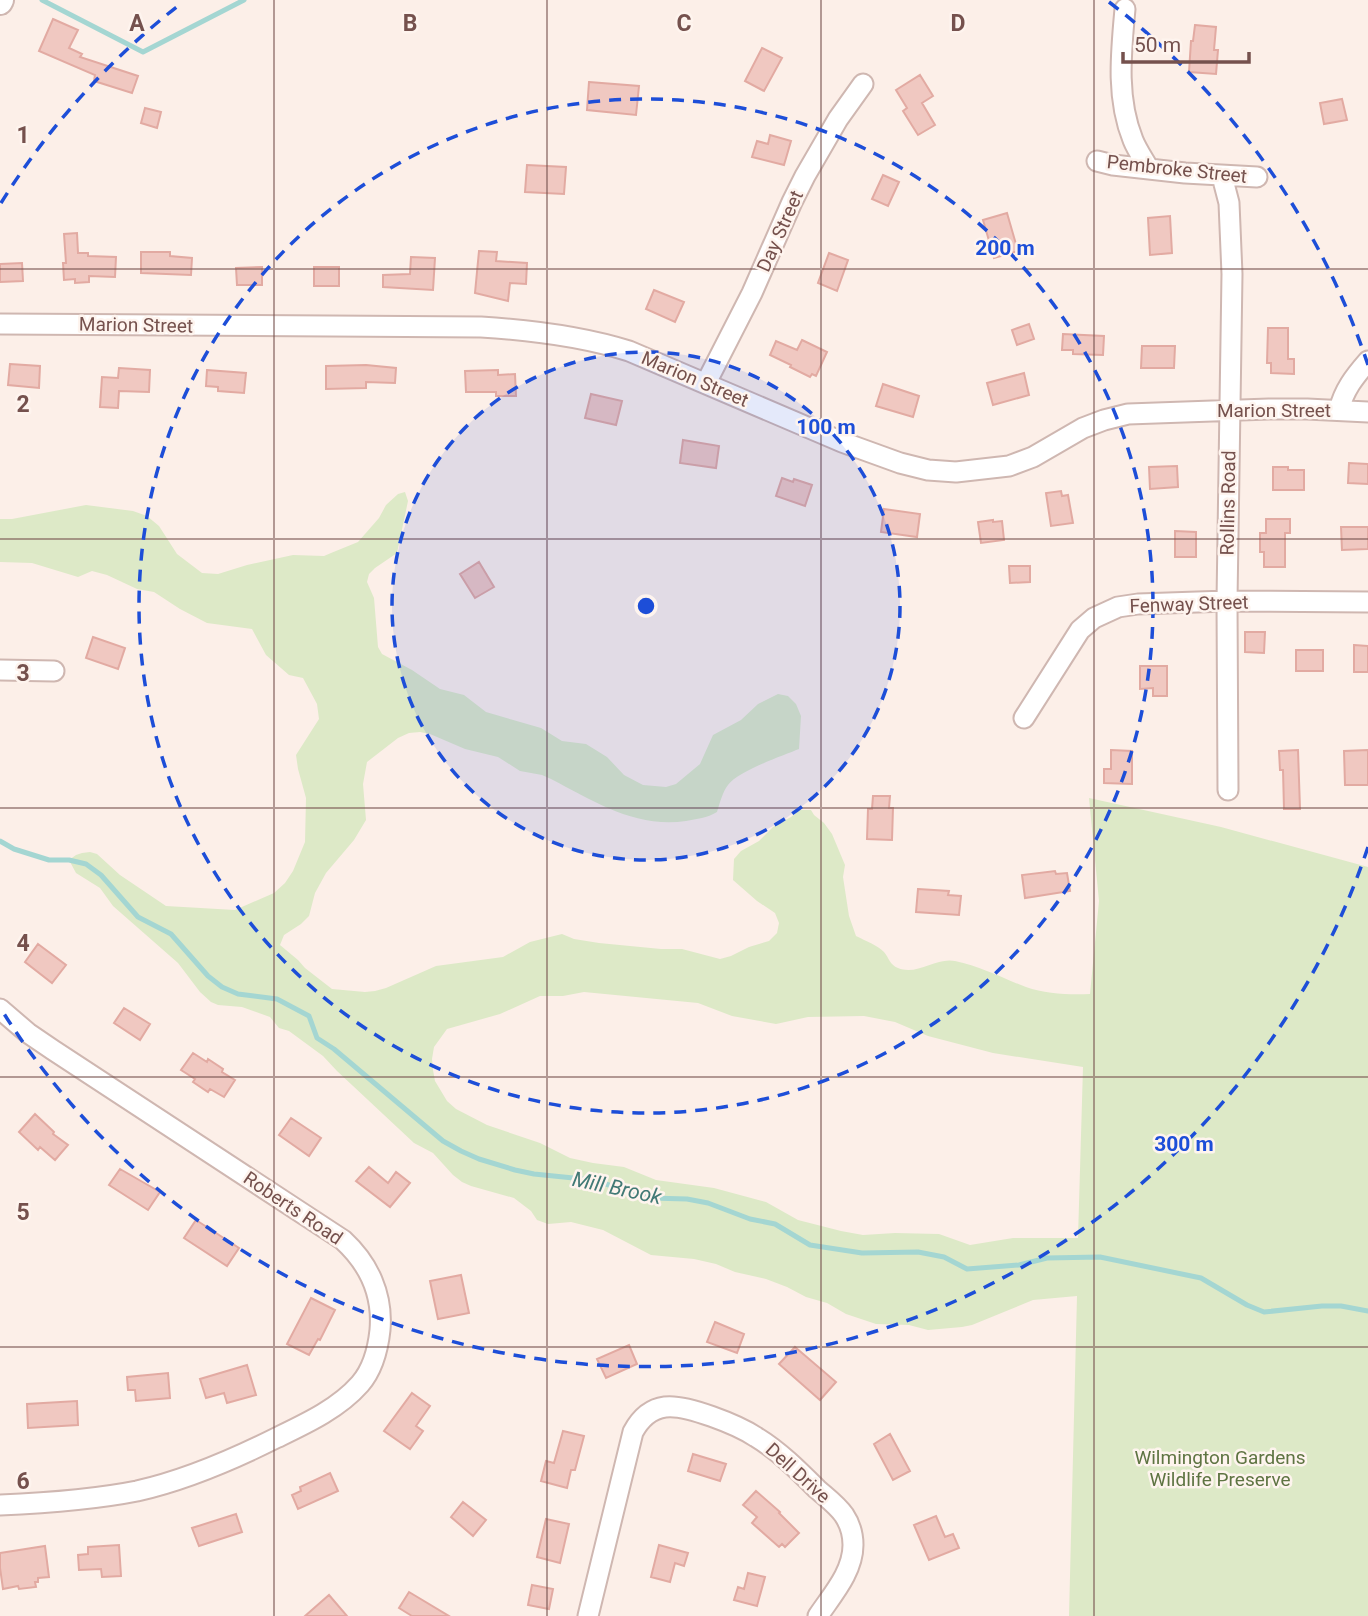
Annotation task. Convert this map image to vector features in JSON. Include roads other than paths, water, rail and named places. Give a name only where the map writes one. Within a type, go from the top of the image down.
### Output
[{"type":"street","points":[[1125,9],[1120,73],[1122,97],[1133,141],[1149,169]]},
{"type":"street","name":"Day Street","points":[[706,383],[747,304],[805,176],[838,119],[863,83]]},
{"type":"street","name":"Pembroke Street","points":[[1097,161],[1149,169],[1257,177]]},
{"type":"street","name":"Rollins Road","points":[[1222,176],[1228,203],[1233,274],[1227,601],[1228,790]]},
{"type":"street","name":"Marion Street","points":[[0,324],[468,327],[531,330],[615,347],[874,454],[928,470],[956,472],[1009,466],[1032,457],[1083,428],[1104,419],[1128,414],[1229,409],[1368,412]]},
{"type":"street","points":[[1339,410],[1348,385],[1368,361]]},
{"type":"street","name":"Fenway Street","points":[[1024,718],[1074,637],[1103,613],[1128,604],[1368,601]]},
{"type":"street","points":[[0,670],[54,671]]},
{"type":"street","name":"Roberts Road","points":[[0,1009],[53,1050],[343,1240],[360,1257],[371,1277],[378,1296],[381,1317],[374,1361],[366,1376],[345,1398],[292,1430],[220,1463],[159,1485],[109,1496],[0,1505]]},
{"type":"street","name":"Dell Drive","points":[[588,1616],[633,1432],[646,1415],[656,1409],[672,1406],[712,1417],[754,1435],[774,1449],[843,1514],[851,1530],[852,1556],[846,1572],[818,1616]]},
{"type":"waterway","name":"Mill Brook","points":[[42,0],[143,52],[244,0]]},
{"type":"waterway","name":"Mill Brook","points":[[0,841],[14,849],[49,860],[69,860],[86,864],[101,875],[138,917],[171,934],[208,976],[222,987],[238,994],[277,999],[309,1016],[317,1038],[334,1049],[443,1141],[479,1159],[534,1174],[593,1180],[650,1198],[687,1199],[708,1203],[750,1219],[775,1224],[810,1245],[862,1253],[918,1252],[944,1257],[967,1269],[1019,1265],[1047,1258],[1100,1257],[1201,1278],[1264,1312],[1322,1306],[1368,1311]]},
{"type":"park label","name":"Wilmington Gardens Wildlife Preserve","points":[[1220,1468]]}]
